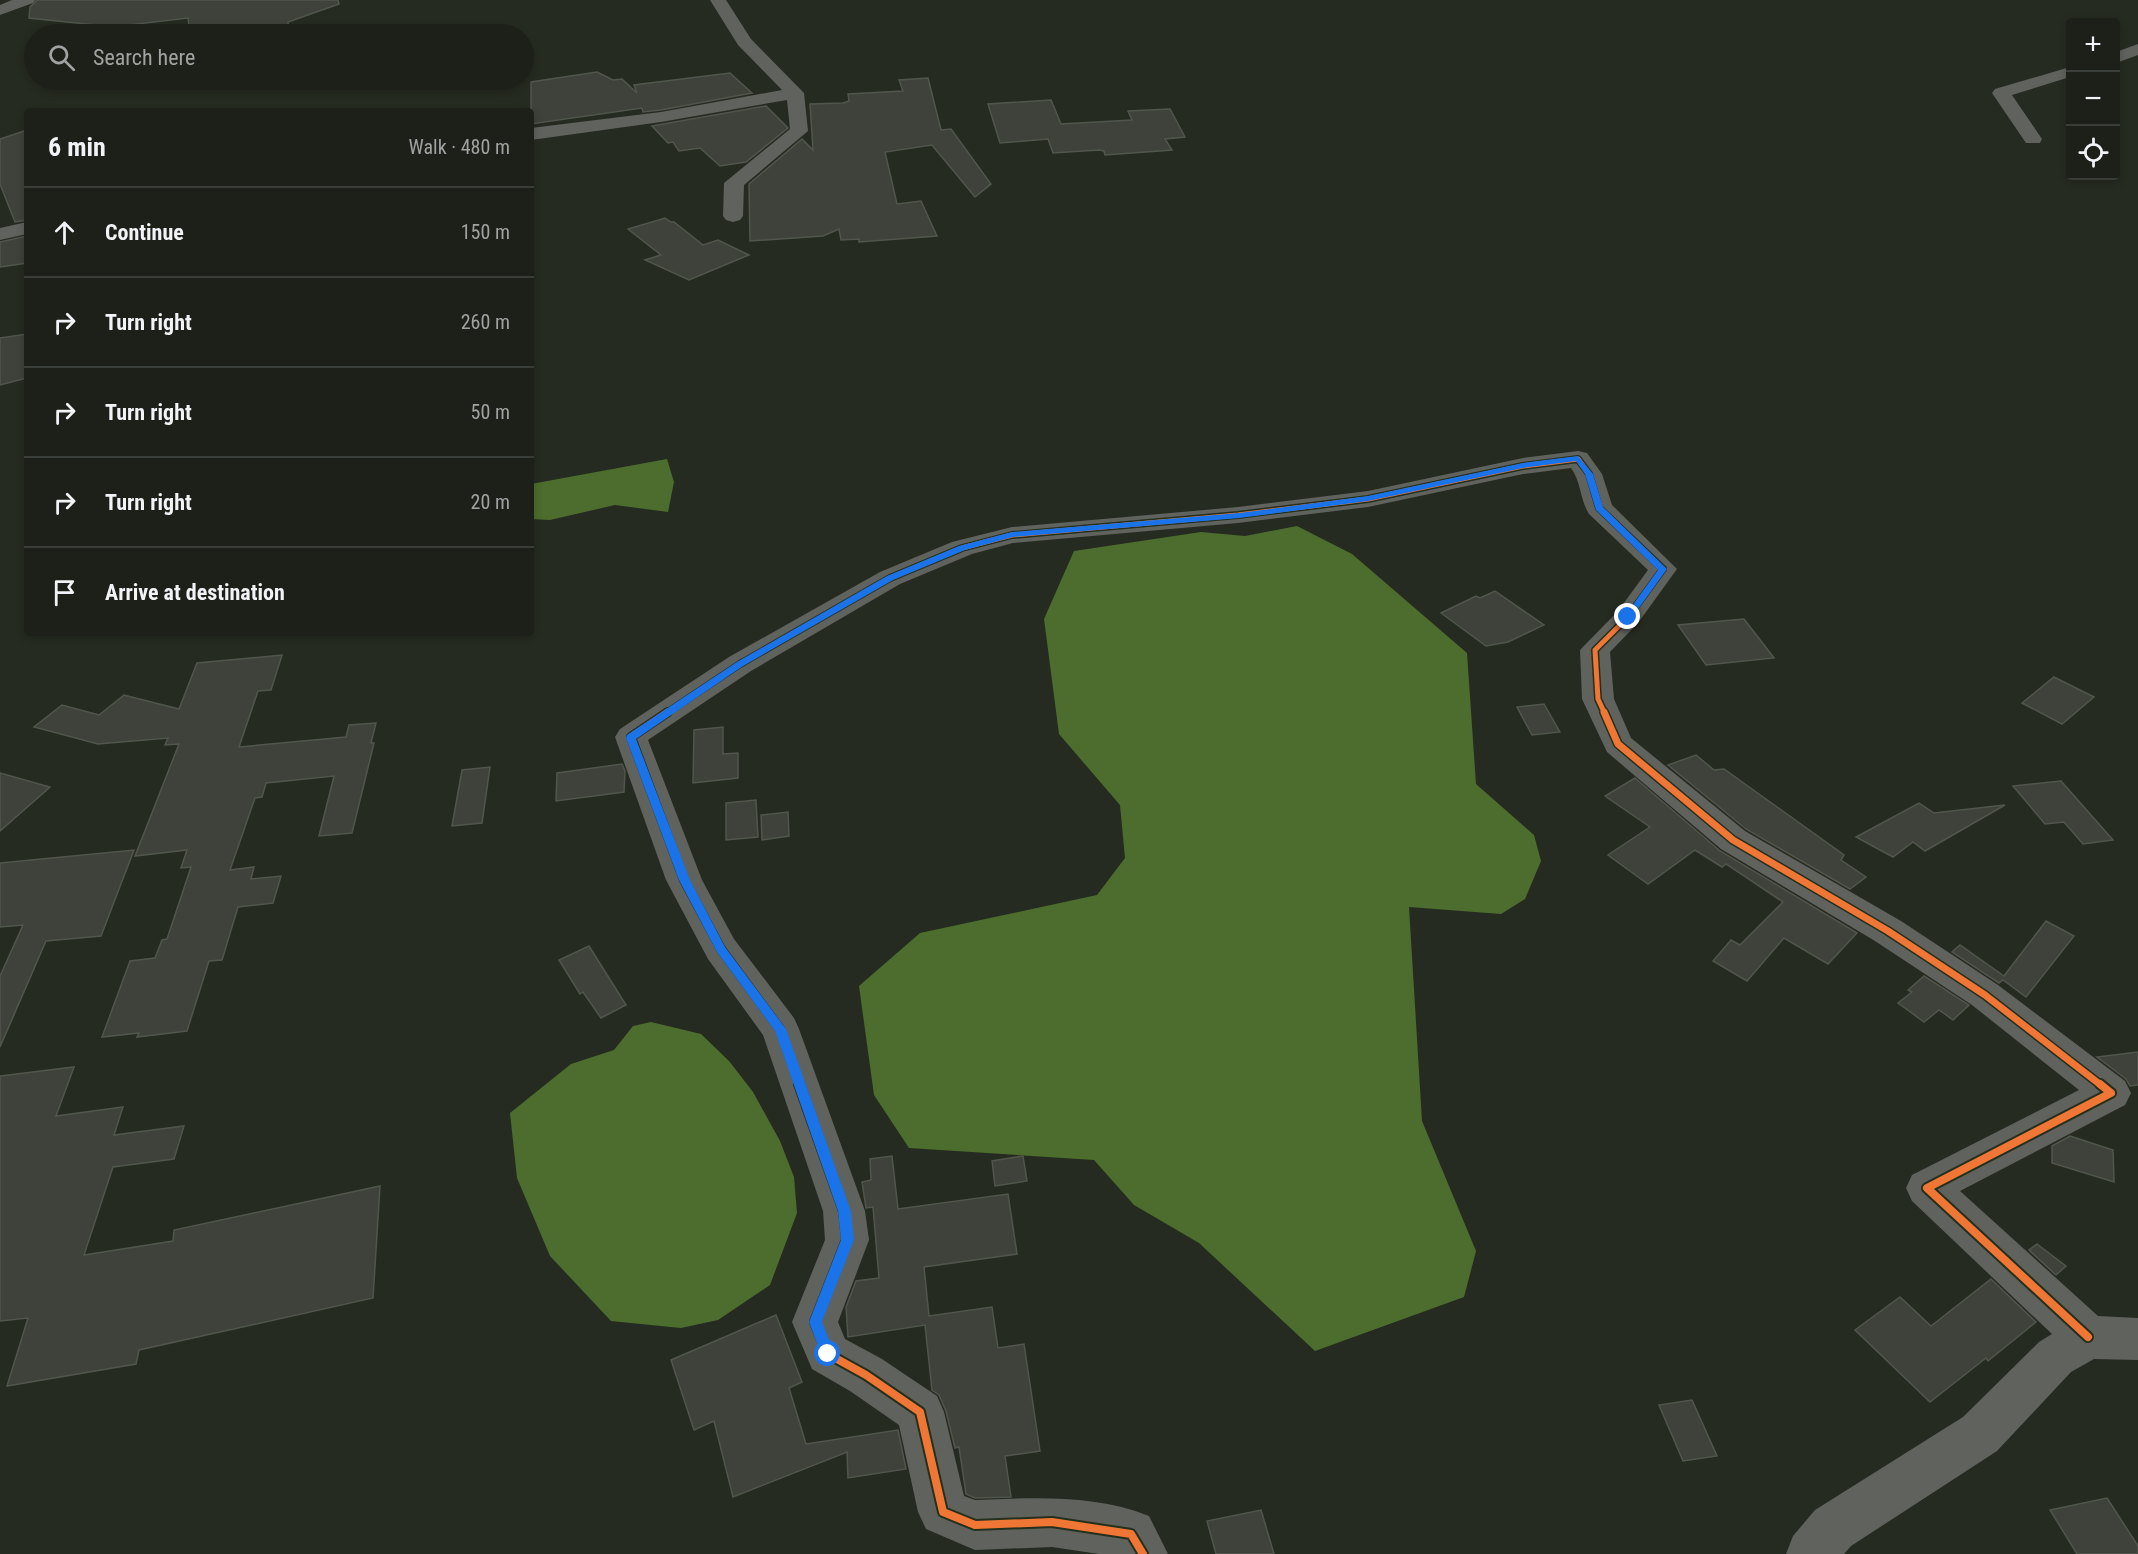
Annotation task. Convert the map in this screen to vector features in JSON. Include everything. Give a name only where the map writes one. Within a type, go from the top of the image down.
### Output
[{"type":"street","points":[[0,10],[27,0]]},
{"type":"street","points":[[718,0],[731,17],[744,41],[795,93],[799,131],[734,183],[733,216]]},
{"type":"street","points":[[2120,56],[2138,49]]},
{"type":"street","points":[[2033,139],[2001,93],[2066,73]]},
{"type":"street","points":[[534,134],[661,117],[795,93]]},
{"type":"street","points":[[0,234],[24,229]]},
{"type":"street","points":[[1143,1554],[1131,1534],[1052,1522],[975,1525],[943,1512],[920,1412],[866,1375],[828,1354],[815,1322],[848,1240],[844,1211],[780,1029],[721,949],[684,880],[631,738],[740,664],[890,578],[962,548],[1012,535],[1239,515],[1368,499],[1523,465],[1578,459],[1589,474],[1599,508],[1662,569],[1628,617],[1595,651],[1598,699],[1618,744],[1733,840],[1888,931],[1975,989],[2111,1093],[1927,1188],[2088,1337]]},
{"type":"street","points":[[1811,1554],[1833,1528],[1980,1434],[2055,1357],[2088,1337],[2138,1339]]},
{"type":"shaded area","points":[[667,459],[674,482],[668,512],[615,505],[550,520],[534,519],[534,483]]},
{"type":"shaded area","points":[[1297,526],[1352,554],[1467,653],[1476,784],[1534,835],[1541,861],[1525,899],[1501,914],[1409,907],[1422,1121],[1476,1251],[1464,1297],[1315,1351],[1199,1243],[1134,1205],[1094,1160],[909,1148],[874,1095],[859,986],[920,933],[1097,895],[1125,858],[1120,805],[1059,734],[1044,619],[1074,551],[1201,532],[1245,536]]},
{"type":"shaded area","points":[[651,1022],[701,1034],[729,1061],[753,1092],[780,1141],[794,1177],[797,1213],[770,1285],[718,1320],[681,1328],[611,1321],[550,1256],[517,1178],[510,1113],[571,1064],[614,1050],[633,1026]]},
{"type":"building","points":[[37,0],[338,0],[339,4],[288,22],[288,24],[189,24],[188,18],[137,24],[86,24],[29,18],[30,7]]},
{"type":"building","points":[[597,72],[613,80],[622,79],[637,93],[634,85],[730,73],[752,93],[661,110],[643,112],[642,108],[534,124],[531,90],[534,90],[534,82]]},
{"type":"building","points":[[928,78],[941,130],[951,129],[991,184],[975,197],[932,145],[885,152],[897,204],[921,201],[937,236],[859,242],[859,239],[841,240],[839,229],[823,236],[750,241],[749,184],[802,139],[813,150],[810,104],[843,103],[849,101],[848,94],[903,91],[899,80]]},
{"type":"building","points":[[1051,100],[1061,124],[1132,120],[1128,111],[1170,109],[1185,137],[1165,139],[1172,150],[1105,155],[1104,151],[1099,150],[1053,153],[1048,139],[1000,143],[988,104]]},
{"type":"building","points":[[766,106],[788,128],[746,162],[720,166],[700,148],[679,151],[673,142],[668,143],[652,126]]},
{"type":"building","points":[[24,131],[24,220],[15,222],[0,184],[0,139]]},
{"type":"building","points":[[665,218],[674,222],[703,245],[718,240],[749,255],[689,280],[645,260],[661,255],[628,229]]},
{"type":"building","points":[[24,237],[24,263],[0,267],[0,242]]},
{"type":"building","points":[[24,334],[24,379],[0,385],[0,338]]},
{"type":"building","points":[[1495,591],[1544,625],[1508,642],[1486,646],[1441,613],[1476,596],[1480,598]]},
{"type":"building","points":[[1744,619],[1774,658],[1706,665],[1678,625]]},
{"type":"building","points":[[282,655],[271,690],[258,691],[239,747],[346,737],[349,725],[376,723],[371,743],[374,743],[352,833],[319,836],[334,776],[266,783],[262,797],[255,798],[230,870],[254,867],[251,879],[281,876],[273,903],[238,907],[222,960],[209,961],[187,1031],[137,1037],[139,1033],[102,1037],[130,961],[155,958],[162,940],[167,939],[191,867],[181,868],[187,850],[135,856],[179,744],[165,745],[168,738],[98,744],[34,727],[62,705],[99,715],[124,695],[179,709],[197,663]]},
{"type":"building","points":[[2054,677],[2094,697],[2062,724],[2022,703]]},
{"type":"building","points":[[1544,704],[1560,732],[1532,735],[1517,707]]},
{"type":"building","points":[[723,727],[723,754],[738,753],[738,778],[693,783],[694,730]]},
{"type":"building","points":[[1696,755],[1714,770],[1724,769],[1844,855],[1841,860],[1866,877],[1850,889],[1746,829],[1668,765]]},
{"type":"building","points":[[622,764],[625,771],[624,792],[556,801],[557,773]]},
{"type":"building","points":[[490,767],[482,823],[452,826],[462,770]]},
{"type":"building","points":[[0,773],[50,787],[0,831]]},
{"type":"building","points":[[1635,778],[1720,851],[1857,933],[1828,964],[1784,938],[1747,981],[1713,961],[1731,940],[1740,945],[1783,902],[1726,864],[1722,867],[1695,850],[1648,884],[1608,855],[1650,827],[1605,796]]},
{"type":"building","points":[[2061,781],[2113,840],[2083,844],[2064,822],[2045,824],[2013,786]]},
{"type":"building","points":[[756,800],[758,837],[726,840],[726,803]]},
{"type":"building","points":[[1919,803],[1934,813],[2005,805],[1925,851],[1913,842],[1893,857],[1856,837]]},
{"type":"building","points":[[788,812],[789,836],[762,840],[761,815]]},
{"type":"building","points":[[134,850],[101,936],[46,941],[0,1047],[0,976],[23,925],[0,927],[0,863]]},
{"type":"building","points":[[2046,921],[2074,936],[2026,997],[2003,980],[1999,983],[1952,952],[1960,945],[2004,976]]},
{"type":"building","points":[[589,946],[626,1005],[601,1018],[583,992],[580,994],[559,960]]},
{"type":"building","points":[[1924,976],[1969,1005],[1953,1020],[1939,1010],[1924,1022],[1898,1003],[1912,992],[1908,990]]},
{"type":"building","points":[[2138,1052],[2138,1085],[2130,1086],[2126,1079],[2097,1057]]},
{"type":"building","points":[[74,1067],[56,1116],[123,1107],[114,1135],[184,1126],[174,1159],[113,1167],[84,1255],[173,1241],[174,1230],[380,1186],[373,1298],[139,1350],[136,1364],[7,1386],[28,1318],[0,1321],[0,1076]]},
{"type":"building","points":[[2070,1136],[2113,1150],[2114,1182],[2052,1163],[2052,1146]]},
{"type":"building","points":[[892,1156],[898,1209],[1008,1194],[1017,1254],[924,1267],[929,1316],[992,1307],[998,1348],[1024,1344],[1040,1451],[1005,1456],[1011,1497],[975,1498],[966,1494],[959,1447],[955,1448],[946,1411],[939,1395],[932,1390],[925,1325],[848,1337],[846,1307],[856,1281],[879,1278],[873,1207],[866,1208],[862,1182],[871,1180],[870,1159]]},
{"type":"building","points":[[1023,1156],[1027,1181],[995,1186],[992,1161]]},
{"type":"building","points":[[2037,1244],[2066,1266],[2056,1275],[2029,1250]]},
{"type":"building","points":[[1991,1279],[2036,1322],[1988,1361],[1986,1358],[1930,1402],[1855,1330],[1900,1297],[1931,1326]]},
{"type":"building","points":[[776,1315],[802,1382],[789,1388],[806,1444],[898,1430],[906,1469],[848,1478],[847,1452],[733,1497],[714,1421],[694,1430],[671,1360]]},
{"type":"building","points":[[1692,1400],[1717,1456],[1683,1461],[1659,1405]]},
{"type":"building","points":[[2107,1498],[2138,1546],[2138,1554],[2077,1554],[2050,1510]]},
{"type":"building","points":[[1261,1510],[1274,1554],[1216,1554],[1207,1521]]},
{"type":"cycle path","points":[[1143,1554],[1131,1534],[1052,1522],[975,1525],[943,1512],[920,1412],[866,1375],[828,1354],[815,1322],[847,1240],[844,1211],[780,1029],[721,949],[684,880],[631,737],[740,664],[890,578],[962,548],[1012,535],[1238,515],[1368,499],[1523,466],[1578,459],[1589,474],[1599,508],[1663,569],[1628,617],[1595,650],[1598,699],[1618,744],[1733,840],[1888,931],[1985,995],[2111,1093],[1927,1188],[2088,1337]]},
{"type":"route","points":[[828,1354],[815,1322],[848,1240],[844,1211],[780,1029],[721,949],[684,880],[631,738],[740,664],[890,578],[962,548],[1012,535],[1239,515],[1368,499],[1523,465],[1578,459],[1589,474],[1599,508],[1662,569],[1628,617]]}]
